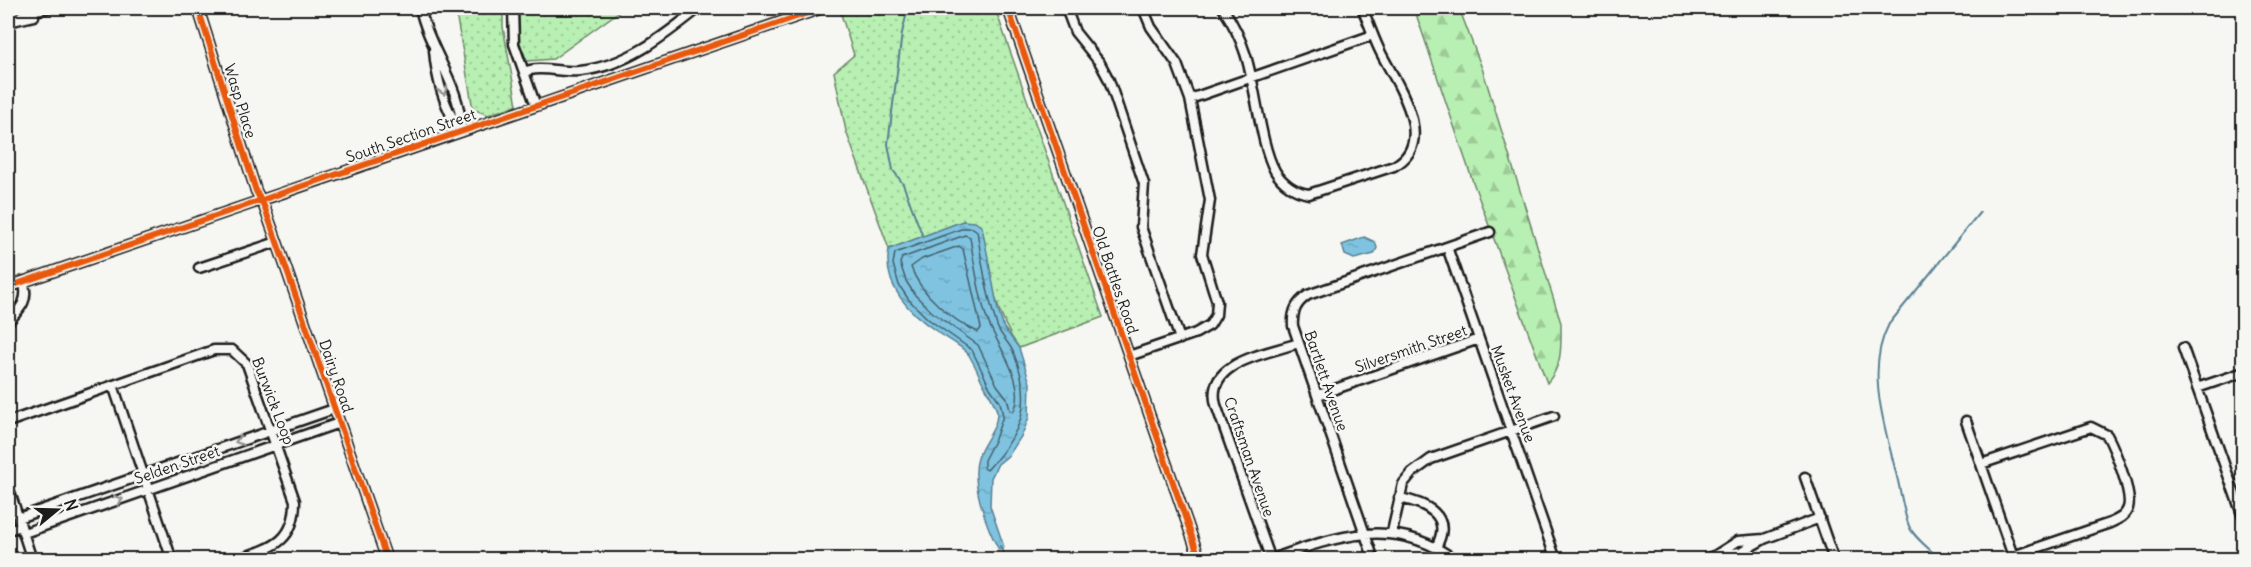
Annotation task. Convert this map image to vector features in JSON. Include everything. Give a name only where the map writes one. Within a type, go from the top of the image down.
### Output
[{"type":"street","points":[[8,22],[35,10],[47,8]]},
{"type":"street","name":"Wasp Place","points":[[198,8],[256,191],[261,200]]},
{"type":"street","points":[[420,8],[434,48],[445,66],[462,116],[461,131]]},
{"type":"street","points":[[513,8],[514,44],[536,106]]},
{"type":"street","points":[[524,72],[582,71],[618,60],[649,46],[699,8]]},
{"type":"street","name":"South Section Street","points":[[8,287],[822,8]]},
{"type":"street","name":"Old Battles Road","points":[[1008,8],[1200,560]]},
{"type":"street","points":[[1066,8],[1075,32],[1101,63],[1109,80],[1144,184],[1142,227],[1180,339]]},
{"type":"street","points":[[1129,356],[1180,339],[1210,325],[1217,307],[1202,254],[1210,200],[1190,99],[1177,64],[1151,27],[1143,8]]},
{"type":"street","points":[[1223,8],[1237,31],[1252,78],[1272,165],[1284,182],[1300,193],[1309,194],[1394,166],[1405,158],[1411,144],[1414,126],[1410,110],[1362,8]]},
{"type":"street","points":[[1190,99],[1373,35]]},
{"type":"street","name":"Dairy Road","points":[[261,200],[387,560]]},
{"type":"street","name":"Bartlett Avenue","points":[[1374,560],[1298,343],[1293,326],[1294,312],[1300,300],[1308,295],[1490,232]]},
{"type":"street","points":[[199,268],[277,242]]},
{"type":"street","name":"Musket Avenue","points":[[1447,247],[1554,555]]},
{"type":"street","points":[[11,319],[25,301],[23,281]]},
{"type":"street","points":[[8,301],[11,319]]},
{"type":"street","name":"Silversmith Street","points":[[1317,395],[1479,339]]},
{"type":"street","name":"Craftsman Avenue","points":[[1270,559],[1216,405],[1214,386],[1228,368],[1298,343]]},
{"type":"street","points":[[2183,348],[2244,520]]},
{"type":"street","name":"Burwick Loop","points":[[8,421],[214,350],[232,350],[247,364],[295,501],[292,524],[282,540],[271,547],[235,560]]},
{"type":"street","points":[[2197,388],[2244,372]]},
{"type":"street","points":[[113,385],[172,560]]},
{"type":"street","name":"Selden Street","points":[[8,531],[144,474],[334,409]]},
{"type":"street","points":[[1392,532],[1402,484],[1431,459],[1554,416]]},
{"type":"street","points":[[1966,421],[2013,558],[2110,523],[2123,516],[2130,500],[2115,453],[2107,435],[2100,429],[2091,427],[1981,464]]},
{"type":"street","name":"Selden Street","points":[[21,526],[149,489],[339,423]]},
{"type":"street","points":[[1805,477],[1834,560]]},
{"type":"street","points":[[8,486],[32,560]]},
{"type":"street","points":[[1399,498],[1421,502],[1437,516],[1442,531],[1436,547]]},
{"type":"street","points":[[1702,560],[1716,555],[1741,552],[1764,539],[1820,518]]},
{"type":"street","points":[[1270,559],[1328,539],[1392,532],[1436,547],[1455,560]]},
{"type":"green space","points":[[455,8],[503,8],[503,27],[517,105],[488,115],[473,109]]},
{"type":"green space","points":[[518,8],[624,8],[553,59],[527,61],[518,38]]},
{"type":"green space","points":[[839,8],[995,8],[1103,317],[1019,348],[1003,320],[993,290],[982,227],[963,221],[889,249],[846,131],[834,72],[854,55]]},
{"type":"green space","points":[[1414,8],[1459,8],[1483,71],[1561,323],[1561,347],[1558,362],[1547,383],[1473,182]]},
{"type":"water","points":[[963,221],[975,222],[982,227],[998,310],[1004,328],[1019,348],[1030,383],[1029,417],[1022,435],[1009,455],[998,464],[991,478],[990,506],[1004,547],[999,550],[985,518],[976,480],[978,458],[997,418],[993,400],[969,355],[918,317],[900,298],[890,275],[888,262],[889,249]]},
{"type":"water","points":[[1364,237],[1375,242],[1377,248],[1374,254],[1354,259],[1345,255],[1342,245]]},
{"type":"waterway","points":[[908,8],[902,33],[888,144],[893,170],[903,184],[923,237]]},
{"type":"waterway","points":[[1941,560],[1915,535],[1907,520],[1883,420],[1878,361],[1889,324],[1980,212]]},
{"type":"waterway","points":[[1000,546],[1007,560]]},
{"type":"cycle path","points":[[198,8],[256,191],[277,242],[387,560]]},
{"type":"cycle path","points":[[8,287],[822,8]]},
{"type":"cycle path","points":[[1008,8],[1200,560]]}]
